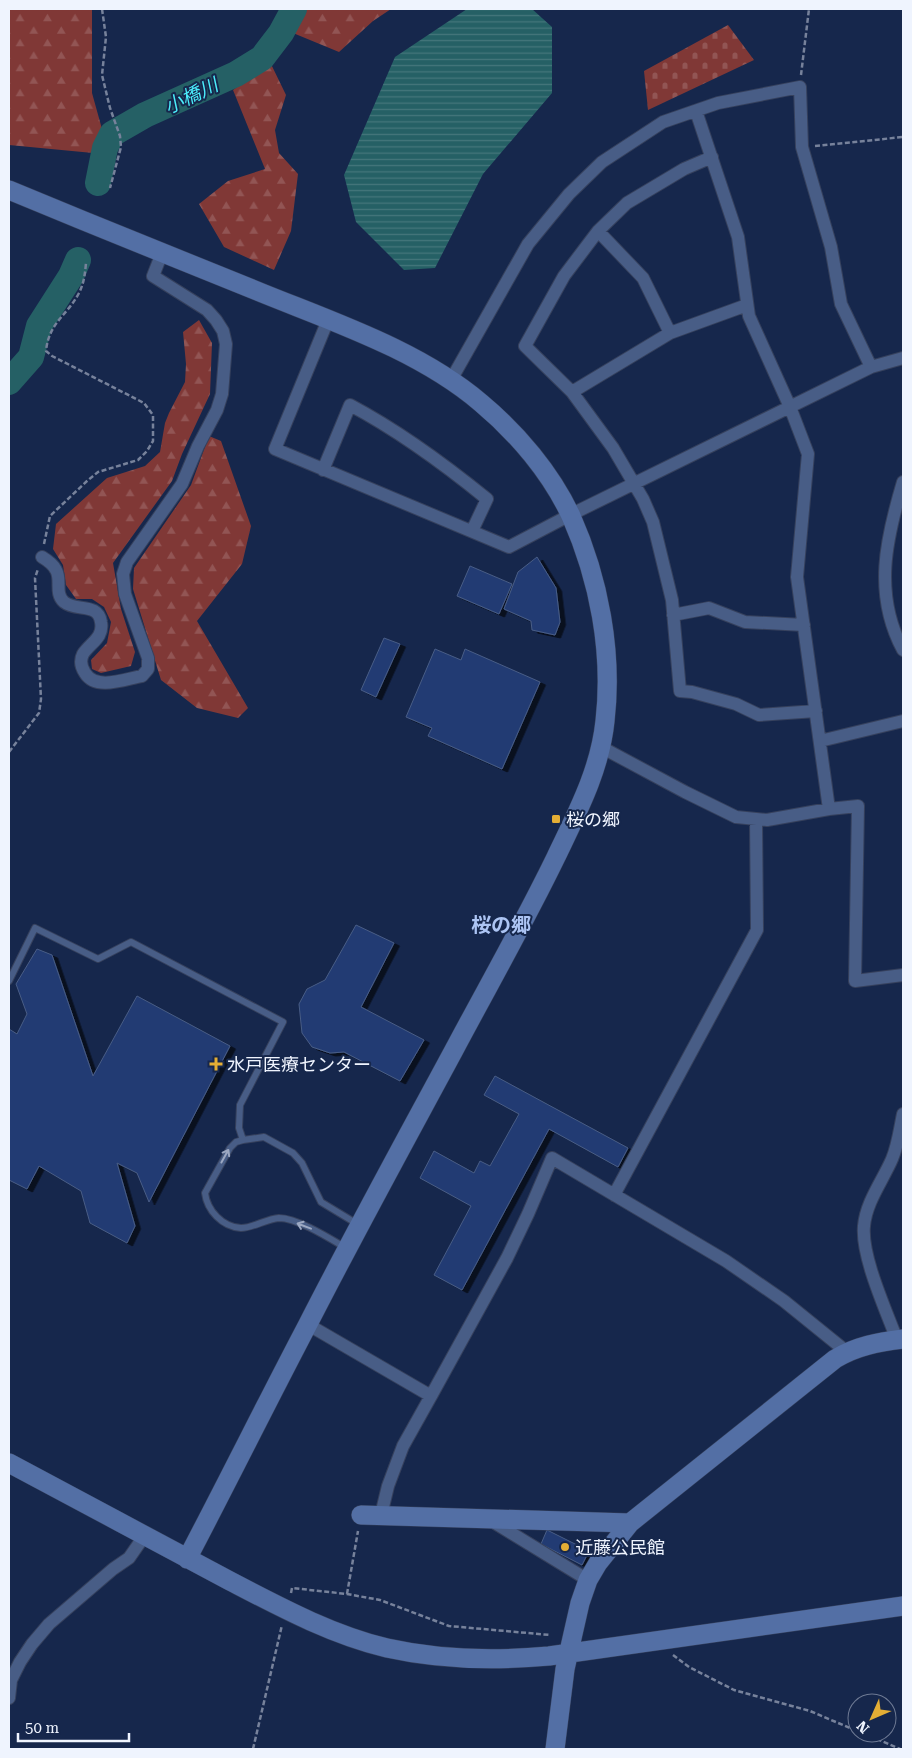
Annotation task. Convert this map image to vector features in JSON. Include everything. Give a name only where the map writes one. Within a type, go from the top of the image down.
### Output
[{"type":"street","points":[[452,380],[528,244],[570,194],[602,162],[663,122],[718,103],[800,87],[802,147],[831,246],[841,304],[871,367]]},
{"type":"street","points":[[696,110],[738,237],[750,316],[790,407],[808,454],[797,577],[829,809]]},
{"type":"street","points":[[712,157],[684,169],[627,203],[598,231],[564,276],[525,346],[572,392],[613,448],[653,522],[672,600],[680,691],[692,692],[736,704],[759,715],[816,711]]},
{"type":"street","points":[[9,190],[412,356],[452,380],[483,404],[523,444],[543,470],[570,515],[588,560],[598,597],[604,630],[607,674],[606,720],[594,772],[581,804],[539,892],[359,1225],[187,1559]]},
{"type":"street","points":[[598,231],[643,278],[670,333]]},
{"type":"street","points":[[42,556],[56,570],[61,599],[74,607],[86,607],[99,615],[102,629],[100,636],[87,650],[81,660],[82,668],[87,676],[101,682],[142,676],[148,669],[148,658],[125,594],[123,574],[127,562],[182,484],[198,446],[217,410],[222,394],[226,344],[220,325],[207,310],[153,276],[162,253]]},
{"type":"street","points":[[572,392],[670,333],[747,305]]},
{"type":"street","points":[[328,320],[275,450],[509,547],[871,367],[903,358]]},
{"type":"street","points":[[323,470],[350,405],[371,416],[454,472],[487,499],[472,532]]},
{"type":"street","points":[[903,482],[893,514],[886,553],[884,585],[894,633],[903,650]]},
{"type":"street","points":[[673,615],[708,608],[745,622],[804,625]]},
{"type":"street","points":[[820,741],[903,721]]},
{"type":"street","points":[[601,747],[736,817],[767,820],[858,806],[855,981],[903,975]]},
{"type":"street","points":[[614,1195],[757,930],[756,819]]},
{"type":"street","points":[[554,1749],[565,1669],[580,1603],[588,1580],[607,1550],[630,1523],[819,1371],[847,1352],[900,1339],[869,1262],[864,1243],[864,1225],[870,1205],[893,1156],[903,1114]]},
{"type":"street","points":[[381,1515],[388,1486],[403,1446],[506,1258],[528,1214],[552,1158],[726,1261],[784,1301],[847,1352]]},
{"type":"street","points":[[307,1324],[432,1396]]},
{"type":"street","points":[[9,1463],[286,1610],[347,1636],[385,1648],[426,1656],[467,1660],[501,1660],[569,1654],[903,1606]]},
{"type":"street","points":[[360,1514],[630,1523]]},
{"type":"street","points":[[487,1518],[588,1580]]},
{"type":"street","points":[[9,1698],[11,1680],[32,1644],[49,1624],[113,1569],[130,1558],[145,1535]]},
{"type":"lane","points":[[9,981],[36,928],[98,959],[131,942],[283,1022],[240,1105],[239,1128],[244,1140]]},
{"type":"lane","points":[[347,1248],[306,1225],[279,1218],[241,1228],[224,1223],[217,1218],[206,1201],[205,1193],[230,1148],[236,1142],[264,1137],[293,1153],[302,1163],[321,1202],[359,1225]]},
{"type":"path","points":[[102,9],[106,37],[102,75],[110,108],[120,136],[121,147],[110,188]]},
{"type":"path","points":[[800,87],[809,9]]},
{"type":"path","points":[[802,147],[903,137]]},
{"type":"path","points":[[9,752],[39,713],[41,698],[35,578],[42,556],[50,516],[87,480],[98,472],[138,460],[153,441],[153,415],[144,404],[52,356],[46,351],[47,339],[53,326],[78,295],[84,280],[86,263]]},
{"type":"path","points":[[347,1594],[360,1514]]},
{"type":"path","points":[[253,1749],[292,1588],[380,1600],[449,1626],[550,1635]]},
{"type":"path","points":[[666,1640],[671,1652],[677,1659],[734,1690],[810,1711],[847,1726]]},
{"type":"path","points":[[886,1743],[900,1749]]},
{"type":"green space","points":[[9,9],[92,9],[92,93],[102,129],[93,153],[9,145]]},
{"type":"green space","points":[[303,9],[391,9],[373,21],[339,52],[293,33]]},
{"type":"green space","points":[[728,25],[754,60],[648,110],[644,71]]},
{"type":"green space","points":[[270,62],[286,95],[275,130],[279,153],[298,174],[291,231],[274,270],[224,247],[199,204],[228,181],[265,169],[233,90]]},
{"type":"green space","points":[[199,320],[212,343],[210,394],[182,454],[172,481],[113,563],[121,609],[135,652],[131,666],[101,673],[92,669],[91,660],[107,643],[111,622],[104,607],[92,599],[76,599],[66,585],[63,565],[53,549],[56,524],[107,478],[145,466],[160,452],[165,423],[185,382],[186,364],[183,332]]},
{"type":"green space","points":[[209,436],[221,441],[251,526],[242,564],[197,621],[248,708],[238,718],[197,708],[161,680],[133,589],[134,568],[191,485]]},
{"type":"shaded area","points":[[467,9],[532,9],[552,27],[552,93],[483,174],[435,268],[404,270],[356,222],[344,175],[395,57]]},
{"type":"building","points":[[537,557],[556,588],[560,622],[555,635],[532,630],[531,621],[504,609],[518,572]]},
{"type":"building","points":[[470,566],[512,584],[499,614],[457,596]]},
{"type":"building","points":[[384,638],[400,644],[376,697],[361,690]]},
{"type":"building","points":[[435,649],[461,660],[465,649],[540,682],[502,769],[428,736],[432,728],[406,717]]},
{"type":"building","points":[[356,925],[394,943],[361,1007],[424,1040],[400,1081],[344,1052],[330,1053],[312,1047],[302,1033],[299,1004],[307,989],[325,980]]},
{"type":"building","points":[[37,949],[52,955],[93,1076],[137,996],[230,1046],[149,1202],[137,1173],[117,1163],[135,1226],[127,1243],[90,1223],[81,1191],[39,1166],[27,1189],[9,1180],[9,1029],[17,1034],[27,1014],[16,984]]},
{"type":"building","points":[[495,1076],[628,1148],[618,1167],[549,1129],[462,1290],[434,1275],[471,1206],[420,1178],[434,1151],[474,1173],[480,1161],[490,1166],[519,1114],[484,1095]]},
{"type":"building","name":"近藤公民館","points":[[547,1530],[589,1551],[582,1565],[541,1544]]},
{"type":"waterway","name":"小橋川","points":[[98,183],[105,148],[112,134],[145,115],[236,74],[262,58],[281,33],[294,9]]},
{"type":"waterway","name":"小橋川","points":[[9,382],[31,357],[39,326],[71,276],[78,260]]},
{"type":"place","name":"桜の郷","points":[[556,819]]},
{"type":"place","name":"水戸医療センター","points":[[216,1064]]},
{"type":"place","name":"近藤公民館","points":[[565,1547]]},
{"type":"district","name":"桜の郷","points":[[501,925]]}]
